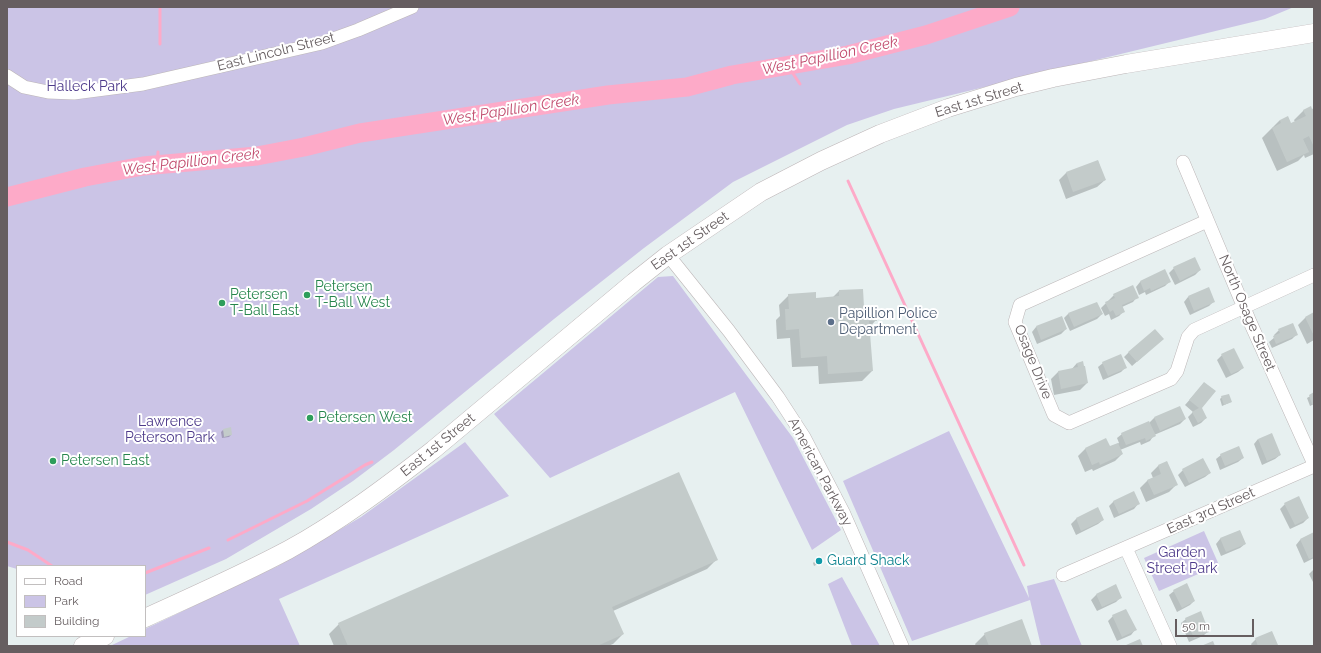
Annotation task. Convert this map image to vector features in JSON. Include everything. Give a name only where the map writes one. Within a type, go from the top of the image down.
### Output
[{"type":"main road","name":"East 1st Street","points":[[146,618],[259,565],[289,549],[356,507],[433,450],[668,255],[761,192],[789,177],[880,134],[948,108],[1016,87],[1053,78],[1126,64],[1314,33]]},
{"type":"main road","points":[[83,646],[103,637]]},
{"type":"street","name":"East Lincoln Street","points":[[7,76],[24,87],[48,92],[74,93],[137,85],[322,43],[358,30],[412,7]]},
{"type":"street","name":"North Osage Street","points":[[1183,162],[1207,221],[1314,465]]},
{"type":"street","name":"Osage Drive","points":[[1207,221],[1020,305],[1015,322],[1054,415],[1069,423],[1170,379],[1177,371],[1188,337],[1196,330],[1244,306]]},
{"type":"street","name":"American Parkway","points":[[668,255],[729,331],[778,397],[804,437],[844,514],[902,646]]},
{"type":"street","points":[[1244,306],[1314,275]]},
{"type":"street","name":"East 3rd Street","points":[[1063,575],[1314,465]]},
{"type":"street","points":[[1126,548],[1170,646]]},
{"type":"green space","points":[[7,7],[1294,7],[1265,19],[894,109],[847,125],[733,182],[644,248],[554,319],[394,450],[353,481],[311,509],[226,559],[146,595],[146,565],[16,565],[16,569],[7,566]]},
{"type":"green space","points":[[673,276],[793,438],[841,530],[812,550],[735,392],[550,478],[494,414],[658,277]]},
{"type":"green space","points":[[949,431],[1029,598],[1027,586],[1054,579],[1082,646],[1041,646],[1030,600],[912,641],[843,481]]},
{"type":"green space","points":[[465,442],[509,496],[279,599],[300,646],[110,646],[129,637],[146,637],[146,629],[278,566],[361,517]]},
{"type":"green space","name":"Garden Street Park","points":[[1204,531],[1219,565],[1159,591],[1144,558]]},
{"type":"green space","points":[[842,577],[880,646],[852,646],[828,584]]},
{"type":"building","points":[[1311,106],[1312,109],[1314,108],[1314,147],[1309,136],[1303,139],[1309,152],[1287,162],[1272,128],[1281,123],[1280,120],[1288,116],[1291,123],[1306,116],[1303,110]]},
{"type":"building","points":[[1098,160],[1106,180],[1073,192],[1066,172]]},
{"type":"building","points":[[1195,257],[1201,270],[1180,281],[1173,267]]},
{"type":"building","points":[[1165,269],[1171,282],[1151,291],[1150,288],[1144,291],[1140,281]]},
{"type":"building","points":[[1133,285],[1139,298],[1122,305],[1125,312],[1116,316],[1113,310],[1110,312],[1105,302],[1115,298],[1113,294]]},
{"type":"building","points":[[1209,287],[1215,302],[1194,311],[1188,296]]},
{"type":"building","points":[[863,289],[864,307],[876,306],[877,321],[869,321],[873,371],[828,374],[827,356],[801,358],[799,329],[786,330],[785,309],[789,309],[788,294],[816,292],[816,298],[839,296],[839,290]]},
{"type":"building","points":[[1097,302],[1103,314],[1074,327],[1068,313]]},
{"type":"building","points":[[1314,312],[1314,336],[1305,317]]},
{"type":"building","points":[[1062,316],[1067,329],[1041,340],[1036,326]]},
{"type":"building","points":[[1293,323],[1298,335],[1276,344],[1273,336],[1280,333],[1278,329]]},
{"type":"building","points":[[1155,329],[1164,339],[1137,362],[1128,352]]},
{"type":"building","points":[[1234,348],[1244,368],[1231,374],[1221,354]]},
{"type":"building","points":[[1121,354],[1127,368],[1108,376],[1102,362]]},
{"type":"building","points":[[1083,361],[1088,383],[1061,389],[1058,371],[1078,367],[1077,363]]},
{"type":"building","points":[[1204,382],[1216,391],[1202,408],[1207,418],[1198,423],[1192,412],[1199,408],[1189,400]]},
{"type":"building","points":[[1314,392],[1314,404],[1312,404],[1309,395]]},
{"type":"building","points":[[1229,394],[1232,402],[1224,405],[1221,396]]},
{"type":"building","points":[[1180,406],[1186,419],[1160,431],[1154,417]]},
{"type":"building","points":[[1149,421],[1156,436],[1146,441],[1145,438],[1126,445],[1121,433]]},
{"type":"building","points":[[231,427],[232,435],[224,437],[223,429]]},
{"type":"building","points":[[1272,433],[1281,455],[1267,461],[1258,439]]},
{"type":"building","points":[[1106,438],[1110,446],[1118,443],[1123,454],[1100,465],[1099,462],[1092,465],[1085,448]]},
{"type":"building","points":[[1239,446],[1244,458],[1225,466],[1220,454]]},
{"type":"building","points":[[1203,458],[1211,473],[1189,483],[1182,469]]},
{"type":"building","points":[[1167,461],[1178,485],[1154,495],[1147,480],[1161,474],[1158,465]]},
{"type":"building","points":[[679,472],[718,560],[612,607],[624,634],[597,646],[348,646],[338,623]]},
{"type":"building","points":[[1134,491],[1140,504],[1119,514],[1113,501]]},
{"type":"building","points":[[1299,496],[1309,518],[1295,525],[1284,503]]},
{"type":"building","points":[[1098,507],[1104,520],[1081,531],[1076,518]]},
{"type":"building","points":[[1240,530],[1246,544],[1226,552],[1220,538]]},
{"type":"building","points":[[1314,532],[1314,557],[1309,559],[1300,539]]},
{"type":"building","name":"Guard Shack","points":[[822,557],[823,562],[816,565],[814,560]]},
{"type":"building","points":[[1187,583],[1195,601],[1182,608],[1173,590]]},
{"type":"building","points":[[1116,584],[1122,598],[1102,607],[1096,594]]},
{"type":"building","points":[[1126,609],[1137,630],[1122,637],[1112,615]]},
{"type":"building","points":[[1201,611],[1209,632],[1194,638],[1185,618]]},
{"type":"building","points":[[1022,619],[1032,646],[989,646],[984,633]]},
{"type":"building","points":[[1272,631],[1278,645],[1258,646],[1255,638]]},
{"type":"building","points":[[1140,639],[1143,646],[1126,646],[1126,645]]},
{"type":"building","points":[[1213,641],[1215,646],[1201,646]]},
{"type":"waterway","points":[[160,7],[160,44]]},
{"type":"waterway","name":"West Papillion Creek","points":[[7,197],[85,177],[143,166],[257,156],[304,147],[360,133],[608,95],[687,87],[732,75],[848,55],[926,35],[1010,7]]},
{"type":"waterway","points":[[788,66],[800,84]]},
{"type":"waterway","points":[[157,165],[158,152]]},
{"type":"waterway","points":[[848,181],[1024,565]]},
{"type":"waterway","points":[[228,540],[307,501],[372,462]]},
{"type":"waterway","points":[[7,542],[28,550],[50,565]]},
{"type":"waterway","points":[[146,573],[209,548]]},
{"type":"place","name":"Petersen T-Ball West","points":[[307,295]]},
{"type":"place","name":"Petersen T-Ball East","points":[[222,303]]},
{"type":"place","name":"Papillion Police Department","points":[[831,322]]},
{"type":"place","name":"Petersen West","points":[[310,418]]},
{"type":"place","name":"Petersen East","points":[[53,461]]},
{"type":"place","name":"Guard Shack","points":[[819,561]]},
{"type":"park label","name":"Halleck Park","points":[[87,87]]},
{"type":"park label","name":"Lawrence Peterson Park","points":[[170,430]]}]
